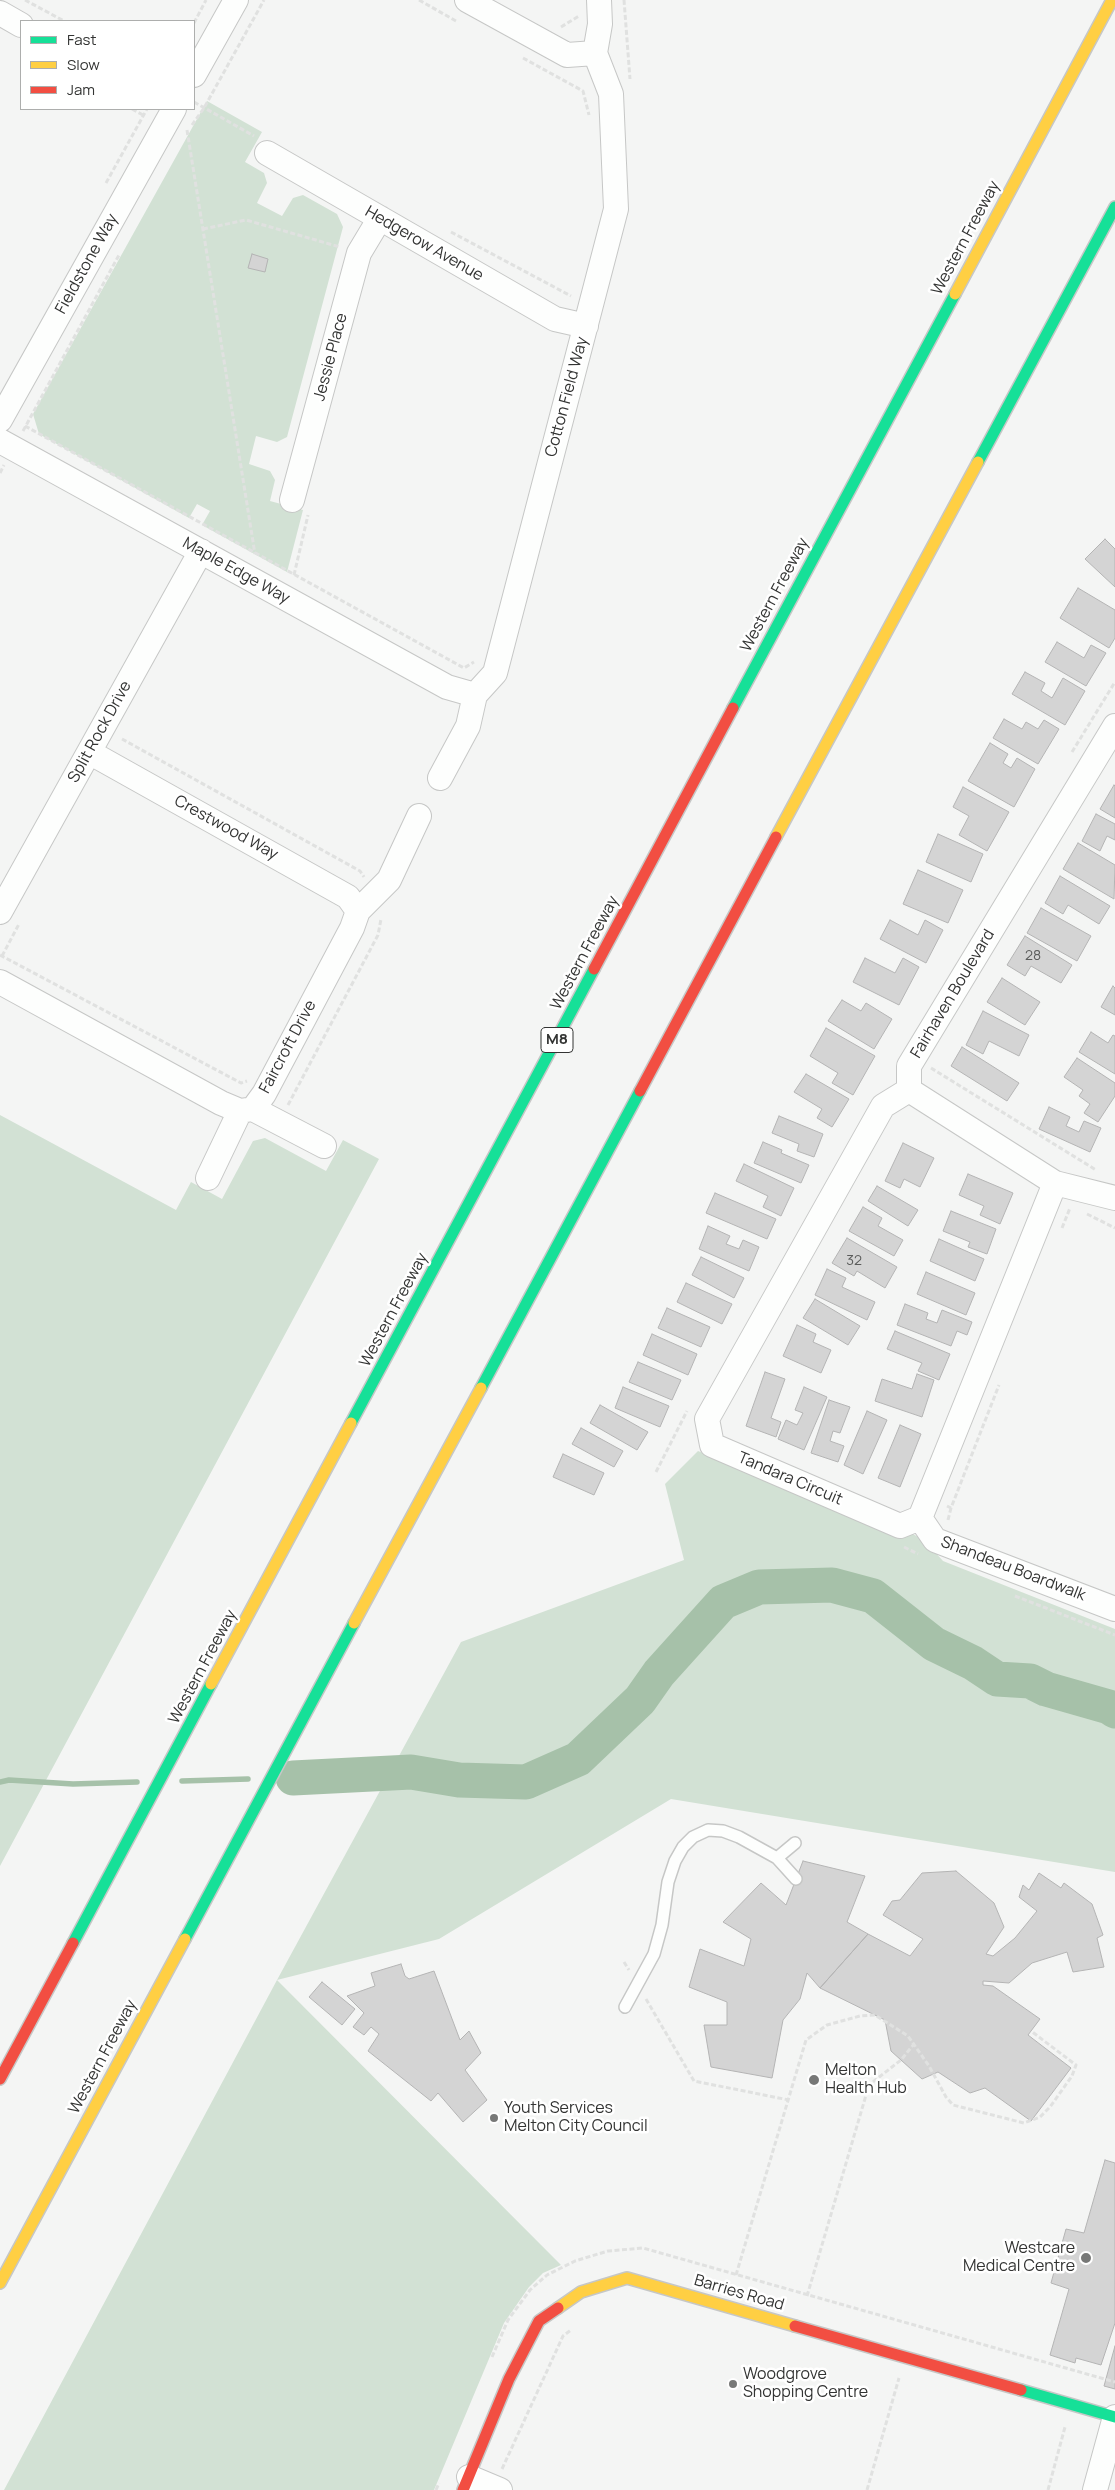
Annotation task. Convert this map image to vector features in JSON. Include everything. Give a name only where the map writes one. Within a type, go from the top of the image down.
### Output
[{"type":"main road","name":"Western Freeway","points":[[0,2078],[1112,0]]},
{"type":"main road","name":"Western Freeway","points":[[0,2283],[1115,207]]},
{"type":"main road","name":"Barries Road","points":[[466,2484],[509,2379],[539,2321],[581,2292],[626,2278],[1115,2417]]},
{"type":"street","points":[[195,72],[236,0]]},
{"type":"street","points":[[467,0],[567,55],[595,53],[600,24],[589,4]]},
{"type":"street","points":[[0,13],[20,23]]},
{"type":"street","name":"Cotton Field Way","points":[[475,695],[496,673],[575,323],[616,209],[611,94],[595,53]]},
{"type":"street","name":"Fieldstone Way","points":[[0,420],[180,116]]},
{"type":"street","name":"Hedgerow Avenue","points":[[267,153],[555,319],[575,323]]},
{"type":"street","name":"Jessie Place","points":[[292,500],[359,252],[380,218]]},
{"type":"street","name":"Maple Edge Way","points":[[9,453],[201,551],[447,687],[475,695]]},
{"type":"street","name":"Split Rock Drive","points":[[0,912],[201,551]]},
{"type":"street","points":[[440,778],[468,726],[475,695]]},
{"type":"street","name":"Fairhaven Boulevard","points":[[909,1090],[909,1066],[1115,726]]},
{"type":"street","name":"Crestwood Way","points":[[89,752],[348,897],[366,903]]},
{"type":"street","name":"Faircroft Drive","points":[[208,1178],[246,1110],[264,1094],[366,903],[389,880],[419,816]]},
{"type":"street","points":[[0,982],[221,1103],[275,1120],[324,1146]]},
{"type":"street","points":[[909,1090],[1055,1183],[1114,1196]]},
{"type":"street","name":"Tandara Circuit","points":[[909,1090],[883,1106],[707,1419],[712,1445],[900,1526],[920,1518]]},
{"type":"street","points":[[920,1518],[1055,1183]]},
{"type":"street","name":"Shandeau Boardwalk","points":[[920,1518],[935,1540],[1115,1609]]},
{"type":"street","points":[[1095,2490],[1115,2417]]},
{"type":"street","points":[[466,2484],[498,2489]]},
{"type":"lane","points":[[625,2007],[654,1954],[662,1925],[668,1882],[683,1847],[693,1837],[708,1830],[723,1831],[739,1837],[777,1858],[796,1879]]},
{"type":"lane","points":[[777,1858],[794,1843]]},
{"type":"path","points":[[25,0],[62,20]]},
{"type":"path","points":[[195,21],[206,0]]},
{"type":"path","points":[[183,140],[204,108],[264,0]]},
{"type":"path","points":[[419,0],[462,24]]},
{"type":"path","points":[[624,0],[630,86]]},
{"type":"path","points":[[558,26],[563,27],[579,17],[589,4]]},
{"type":"path","points":[[522,57],[583,91],[590,120]]},
{"type":"path","points":[[195,103],[263,140],[267,153]]},
{"type":"path","points":[[134,110],[143,115],[146,110]]},
{"type":"path","points":[[180,116],[188,131],[260,584]]},
{"type":"path","points":[[203,229],[246,220],[359,252]]},
{"type":"path","points":[[9,453],[121,252]]},
{"type":"path","points":[[574,288],[575,323]]},
{"type":"path","points":[[25,426],[464,668],[474,663],[477,658]]},
{"type":"path","points":[[289,600],[308,513],[292,500]]},
{"type":"path","points":[[1071,753],[1115,682]]},
{"type":"path","points":[[122,739],[360,871],[366,903],[382,912],[378,935],[288,1104],[275,1120]]},
{"type":"path","points":[[0,955],[241,1083],[253,1078]]},
{"type":"path","points":[[914,1058],[1070,1156],[1100,1172]]},
{"type":"path","points":[[656,1472],[689,1407]]},
{"type":"path","points":[[624,1962],[694,2081],[789,2100]]},
{"type":"path","points":[[736,2275],[806,2040],[827,2025],[860,2016],[875,2015],[908,2036],[929,2066],[946,2097],[953,2104],[1024,2123],[1040,2117],[1050,2107],[1072,2076],[1076,2065],[1031,2031]]},
{"type":"path","points":[[807,2296],[870,2085],[901,2060],[914,2044]]},
{"type":"path","points":[[498,2489],[563,2336],[577,2324]]},
{"type":"path","points":[[890,2374],[905,2379]]},
{"type":"path","points":[[867,2490],[900,2377]]},
{"type":"path","points":[[1048,2490],[1066,2424],[1074,2427]]},
{"type":"green space","points":[[207,101],[262,132],[245,162],[264,173],[267,183],[257,203],[282,216],[293,198],[303,195],[337,214],[343,227],[287,437],[277,442],[256,436],[249,464],[270,471],[275,480],[270,501],[303,510],[287,572],[202,525],[210,511],[197,504],[189,518],[39,434],[33,414]]},
{"type":"green space","points":[[0,1115],[176,1210],[191,1182],[222,1199],[253,1141],[265,1138],[326,1171],[343,1140],[379,1159],[0,1866]]},
{"type":"green space","points":[[698,1451],[887,1529],[906,1530],[925,1541],[943,1561],[1115,1629],[1115,1872],[671,1799],[439,1939],[277,1980],[461,1642],[684,1560],[665,1484]]},
{"type":"green space","points":[[277,1980],[561,2265],[543,2273],[529,2287],[504,2323],[434,2490],[4,2490]]},
{"type":"building","points":[[252,254],[268,259],[265,272],[248,268]]},
{"type":"building","points":[[1105,539],[1115,549],[1115,587],[1085,559]]},
{"type":"building","points":[[1078,588],[1115,610],[1115,638],[1109,648],[1060,618]]},
{"type":"building","points":[[1057,642],[1084,658],[1091,645],[1106,653],[1086,686],[1045,662]]},
{"type":"building","points":[[1025,672],[1045,683],[1041,691],[1052,698],[1063,678],[1085,691],[1065,725],[1012,694]]},
{"type":"building","points":[[1004,719],[1022,729],[1026,722],[1038,729],[1044,720],[1059,729],[1038,764],[993,738]]},
{"type":"building","points":[[990,743],[1008,754],[1003,763],[1011,768],[1017,758],[1035,769],[1014,807],[968,781]]},
{"type":"building","points":[[1115,786],[1115,818],[1100,809]]},
{"type":"building","points":[[963,787],[1009,812],[987,851],[959,835],[969,816],[953,807]]},
{"type":"building","points":[[1096,814],[1115,824],[1115,840],[1107,836],[1100,851],[1082,841]]},
{"type":"building","points":[[938,834],[983,854],[971,882],[926,862]]},
{"type":"building","points":[[1078,843],[1115,865],[1114,899],[1063,869]]},
{"type":"building","points":[[918,870],[963,890],[948,923],[903,904]]},
{"type":"building","points":[[1060,876],[1110,906],[1099,924],[1068,905],[1063,914],[1045,903]]},
{"type":"building","points":[[1041,908],[1091,936],[1077,961],[1027,933]]},
{"type":"building","points":[[890,920],[918,935],[925,920],[943,930],[926,963],[880,939]]},
{"type":"building","points":[[1025,936],[1072,965],[1061,983],[1031,966],[1025,976],[1007,965]]},
{"type":"building","points":[[865,958],[895,973],[903,958],[919,967],[899,1005],[853,982]]},
{"type":"building","points":[[1002,978],[1040,1002],[1025,1025],[987,1002]]},
{"type":"building","points":[[1113,986],[1115,988],[1115,1015],[1101,1007]]},
{"type":"building","points":[[842,1000],[861,1011],[866,1003],[892,1019],[874,1049],[828,1021]]},
{"type":"building","points":[[983,1011],[1029,1035],[1019,1056],[989,1041],[983,1054],[966,1045]]},
{"type":"building","points":[[826,1028],[875,1056],[853,1095],[832,1083],[838,1073],[810,1056]]},
{"type":"building","points":[[1091,1032],[1108,1043],[1113,1035],[1115,1036],[1115,1074],[1079,1052]]},
{"type":"building","points":[[962,1047],[1019,1083],[1007,1101],[951,1066]]},
{"type":"building","points":[[1077,1058],[1115,1083],[1115,1096],[1098,1122],[1084,1113],[1090,1104],[1079,1096],[1083,1090],[1064,1077]]},
{"type":"building","points":[[806,1074],[849,1099],[832,1127],[817,1118],[822,1109],[794,1092]]},
{"type":"building","points":[[1049,1107],[1070,1117],[1066,1126],[1079,1132],[1084,1121],[1101,1128],[1090,1152],[1039,1129]]},
{"type":"building","points":[[779,1116],[823,1134],[814,1157],[797,1151],[799,1144],[772,1133]]},
{"type":"building","points":[[763,1142],[782,1150],[781,1153],[809,1165],[801,1183],[754,1163]]},
{"type":"building","points":[[903,1143],[934,1158],[920,1187],[904,1179],[900,1188],[885,1181]]},
{"type":"building","points":[[744,1164],[794,1188],[781,1216],[763,1207],[768,1196],[736,1181]]},
{"type":"building","points":[[968,1174],[1013,1193],[1000,1224],[980,1215],[984,1206],[959,1195]]},
{"type":"building","points":[[877,1186],[918,1210],[908,1226],[868,1201]]},
{"type":"building","points":[[715,1193],[776,1219],[767,1239],[706,1213]]},
{"type":"building","points":[[863,1207],[882,1218],[878,1226],[903,1240],[894,1256],[849,1231]]},
{"type":"building","points":[[951,1211],[996,1229],[987,1254],[968,1247],[970,1242],[943,1231]]},
{"type":"building","points":[[708,1226],[730,1236],[726,1244],[739,1249],[743,1240],[759,1247],[749,1271],[699,1249]]},
{"type":"building","points":[[847,1238],[897,1267],[885,1288],[857,1271],[854,1276],[832,1263]]},
{"type":"building","points":[[939,1239],[984,1259],[975,1281],[930,1261]]},
{"type":"building","points":[[701,1257],[744,1278],[734,1298],[692,1275]]},
{"type":"building","points":[[827,1269],[846,1278],[842,1287],[875,1302],[867,1320],[815,1295]]},
{"type":"building","points":[[926,1272],[975,1293],[966,1315],[917,1294]]},
{"type":"building","points":[[686,1283],[732,1304],[722,1324],[677,1302]]},
{"type":"building","points":[[815,1299],[860,1326],[848,1345],[803,1318]]},
{"type":"building","points":[[905,1304],[928,1313],[926,1319],[937,1323],[942,1310],[972,1322],[967,1335],[957,1331],[951,1346],[897,1325]]},
{"type":"building","points":[[667,1308],[710,1327],[701,1347],[658,1328]]},
{"type":"building","points":[[797,1325],[816,1334],[813,1342],[831,1350],[821,1373],[783,1356]]},
{"type":"building","points":[[895,1331],[950,1354],[939,1380],[918,1371],[922,1363],[887,1349]]},
{"type":"building","points":[[652,1334],[697,1354],[688,1375],[643,1355]]},
{"type":"building","points":[[638,1362],[681,1380],[672,1400],[629,1382]]},
{"type":"building","points":[[765,1372],[785,1379],[771,1418],[781,1422],[776,1437],[746,1426]]},
{"type":"building","points":[[917,1374],[934,1380],[922,1417],[875,1401],[882,1379],[912,1389]]},
{"type":"building","points":[[623,1387],[669,1406],[660,1427],[615,1408]]},
{"type":"building","points":[[804,1387],[827,1397],[804,1450],[778,1439],[786,1420],[797,1425],[803,1413],[795,1410]]},
{"type":"building","points":[[829,1400],[850,1407],[840,1433],[833,1431],[830,1441],[844,1446],[838,1462],[811,1453]]},
{"type":"building","points":[[600,1405],[648,1432],[637,1450],[590,1423]]},
{"type":"building","points":[[867,1411],[887,1420],[863,1474],[844,1465]]},
{"type":"building","points":[[900,1425],[921,1434],[900,1487],[878,1478]]},
{"type":"building","points":[[581,1428],[623,1451],[614,1467],[572,1444]]},
{"type":"building","points":[[563,1454],[604,1473],[594,1495],[553,1477]]},
{"type":"building","points":[[803,1861],[865,1876],[847,1922],[868,1934],[820,1988],[807,1973],[800,1999],[783,2020],[772,2078],[711,2067],[704,2025],[727,2025],[727,2002],[689,1987],[700,1949],[744,1966],[751,1939],[723,1922],[761,1883],[786,1905]]},
{"type":"building","points":[[956,1871],[994,1903],[1004,1927],[986,1954],[993,1956],[1015,1938],[1037,1911],[1019,1897],[1023,1885],[1029,1890],[1039,1873],[1061,1888],[1064,1883],[1092,1904],[1103,1935],[1097,1938],[1104,1967],[1073,1972],[1067,1952],[1032,1963],[1009,1983],[983,1981],[983,1985],[993,1986],[1040,2019],[1028,2035],[1071,2068],[1031,2121],[985,2088],[970,2093],[938,2072],[922,2079],[891,2051],[885,2020],[820,1988],[868,1934],[910,1956],[923,1939],[883,1915],[892,1901],[900,1900],[922,1873]]},
{"type":"building","points":[[401,1964],[405,1976],[409,1979],[434,1971],[460,2040],[469,2031],[481,2053],[465,2070],[487,2100],[463,2122],[438,2093],[431,2101],[368,2051],[379,2034],[371,2027],[364,2035],[353,2027],[364,2013],[347,1996],[375,1986],[371,1973]]},
{"type":"building","points":[[322,1982],[355,2009],[342,2025],[309,1997]]},
{"type":"building","name":"Westcare Medical Centre","points":[[1105,2160],[1115,2163],[1115,2323],[1101,2365],[1076,2358],[1075,2363],[1050,2355],[1069,2289],[1051,2283],[1066,2229],[1084,2233]]},
{"type":"building","points":[[1115,2346],[1115,2389],[1104,2386]]},
{"type":"waterway","points":[[293,1778],[411,1772],[459,1780],[526,1782],[578,1759],[640,1700],[659,1673],[723,1602],[759,1587],[832,1585],[873,1596],[934,1644],[973,1663],[997,1679],[1030,1681],[1046,1689],[1109,1707],[1115,1711]]},
{"type":"waterway","points":[[182,1781],[248,1779]]},
{"type":"waterway","points":[[0,1782],[9,1780],[73,1784],[137,1782]]},
{"type":"traffic: fast","points":[[978,462],[1115,207]]},
{"type":"traffic: fast","points":[[733,708],[955,294]]},
{"type":"traffic: fast","points":[[351,1423],[594,969]]},
{"type":"traffic: fast","points":[[481,1388],[640,1091]]},
{"type":"traffic: fast","points":[[185,1939],[354,1623]]},
{"type":"traffic: fast","points":[[73,1943],[211,1684]]},
{"type":"traffic: fast","points":[[1021,2390],[1115,2417]]},
{"type":"traffic: slow","points":[[955,294],[1112,0]]},
{"type":"traffic: slow","points":[[776,837],[978,462]]},
{"type":"traffic: slow","points":[[354,1623],[481,1388]]},
{"type":"traffic: slow","points":[[211,1684],[351,1423]]},
{"type":"traffic: slow","points":[[0,2283],[185,1939]]},
{"type":"traffic: slow","points":[[558,2308],[581,2292],[627,2278],[795,2326]]},
{"type":"traffic: jam","points":[[594,969],[733,708]]},
{"type":"traffic: jam","points":[[640,1091],[776,837]]},
{"type":"traffic: jam","points":[[0,2079],[73,1943]]},
{"type":"traffic: jam","points":[[463,2490],[509,2379],[539,2321],[558,2308]]},
{"type":"traffic: jam","points":[[795,2326],[1021,2390]]},
{"type":"place","name":"Melton Health Hub","points":[[814,2080]]},
{"type":"place","name":"Youth Services Melton City Council","points":[[494,2118]]},
{"type":"place","name":"Westcare Medical Centre","points":[[1086,2258]]},
{"type":"place","name":"Woodgrove Shopping Centre","points":[[733,2384]]}]
